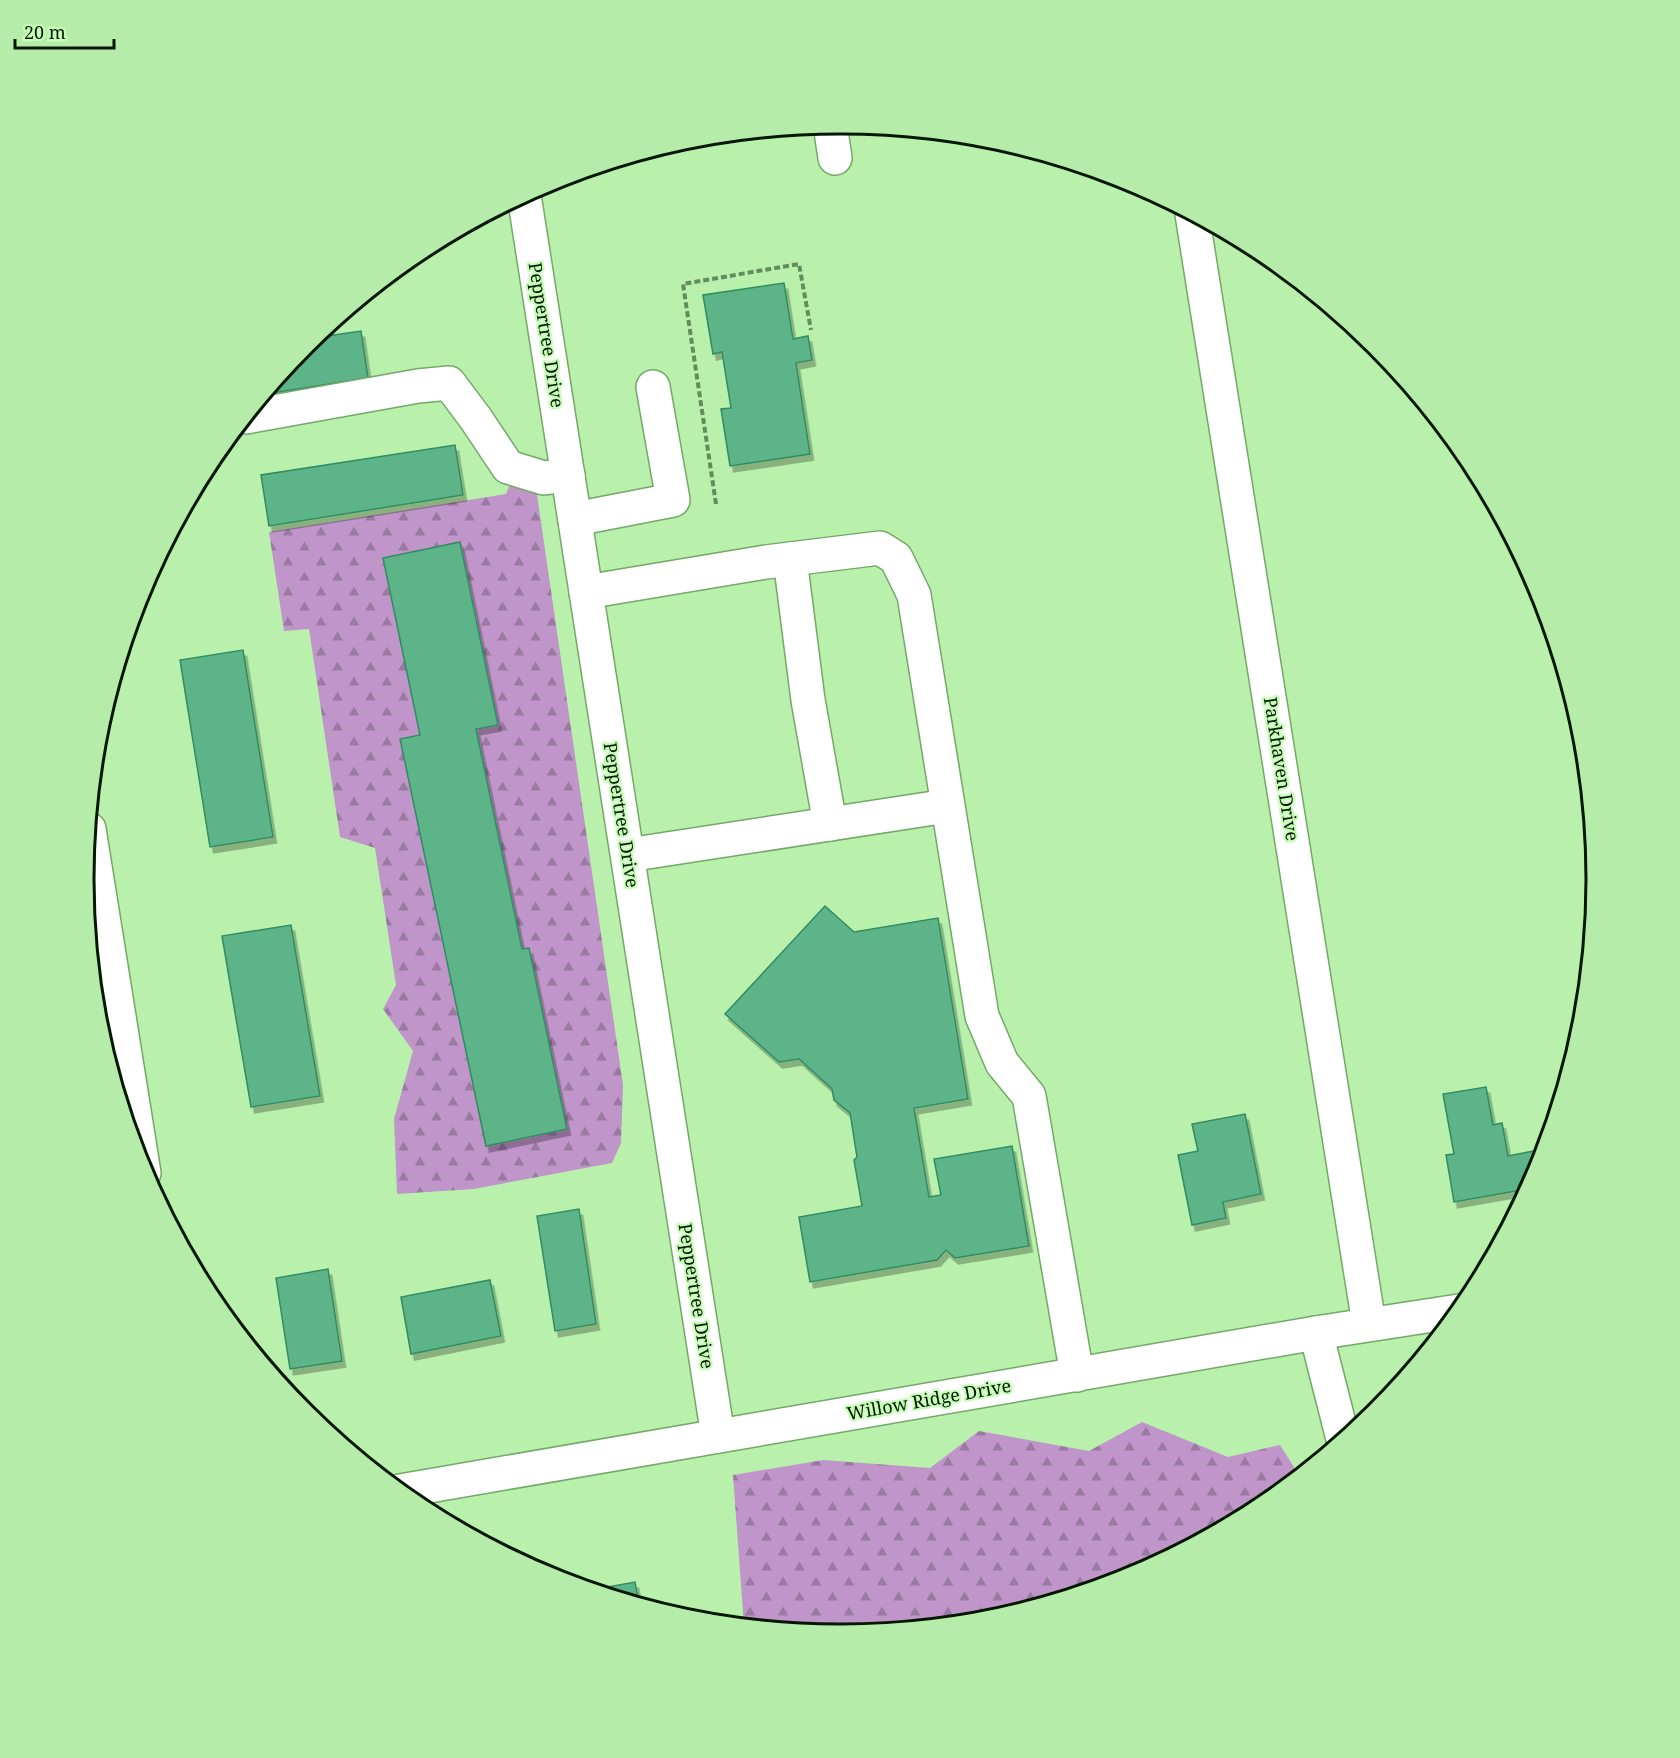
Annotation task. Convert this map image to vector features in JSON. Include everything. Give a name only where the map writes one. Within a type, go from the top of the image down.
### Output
[{"type":"street","points":[[831,134],[835,158]]},
{"type":"street","name":"Peppertree Drive","points":[[525,203],[718,1436]]},
{"type":"street","name":"Parkhaven Drive","points":[[1193,222],[1369,1324]]},
{"type":"street","points":[[257,415],[418,386],[449,383],[476,418],[508,467],[544,478],[568,474]]},
{"type":"street","points":[[575,519],[673,500],[654,387]]},
{"type":"street","points":[[586,592],[790,559],[880,548],[896,558],[915,595],[982,1016],[1002,1063],[1029,1096],[1077,1375]]},
{"type":"street","points":[[790,559],[808,700],[830,824]]},
{"type":"street","points":[[628,855],[947,806]]},
{"type":"street","points":[[94,867],[127,1097]]},
{"type":"street","name":"Willow Ridge Drive","points":[[412,1489],[1369,1324],[1446,1313]]},
{"type":"street","points":[[1317,1333],[1341,1431]]},
{"type":"path","points":[[716,504],[683,284],[799,264],[811,330]]},
{"type":"green space","points":[[517,468],[534,474],[623,1085],[621,1143],[612,1163],[474,1189],[397,1194],[394,1119],[413,1051],[383,1009],[396,985],[375,848],[340,837],[309,629],[284,631],[269,532],[506,494]]},
{"type":"green space","points":[[1142,1422],[1228,1457],[1280,1445],[1295,1469],[1213,1525],[1170,1548],[1080,1585],[1033,1599],[937,1618],[889,1623],[791,1623],[743,1618],[733,1475],[823,1460],[930,1468],[979,1431],[1089,1451]]},
{"type":"building","points":[[784,283],[793,339],[808,336],[812,360],[796,363],[810,454],[730,466],[721,409],[731,408],[722,352],[713,354],[703,295]]},
{"type":"building","points":[[361,331],[368,378],[276,392],[313,352],[331,335]]},
{"type":"building","points":[[455,445],[463,495],[269,526],[261,475]]},
{"type":"building","points":[[460,542],[498,725],[476,729],[522,949],[529,948],[567,1129],[486,1146],[400,739],[420,735],[383,558]]},
{"type":"building","points":[[243,650],[273,837],[210,847],[180,660]]},
{"type":"building","points":[[825,906],[854,932],[938,918],[968,1099],[914,1108],[929,1197],[941,1195],[934,1159],[1012,1146],[1029,1246],[955,1258],[946,1250],[937,1260],[810,1282],[799,1217],[862,1206],[854,1160],[857,1157],[850,1113],[834,1100],[832,1089],[799,1059],[779,1062],[725,1014]]},
{"type":"building","points":[[291,925],[320,1096],[251,1107],[222,936]]},
{"type":"building","points":[[1486,1087],[1493,1125],[1502,1123],[1508,1156],[1534,1151],[1517,1191],[1454,1202],[1446,1155],[1454,1154],[1443,1094]]},
{"type":"building","points":[[1245,1114],[1261,1194],[1223,1202],[1226,1218],[1192,1225],[1178,1155],[1198,1151],[1192,1124]]},
{"type":"building","points":[[579,1209],[596,1324],[555,1331],[537,1216]]},
{"type":"building","points":[[328,1269],[342,1361],[290,1369],[276,1278]]},
{"type":"building","points":[[490,1280],[501,1336],[411,1354],[401,1297]]},
{"type":"building","points":[[635,1582],[638,1596],[607,1587]]}]
